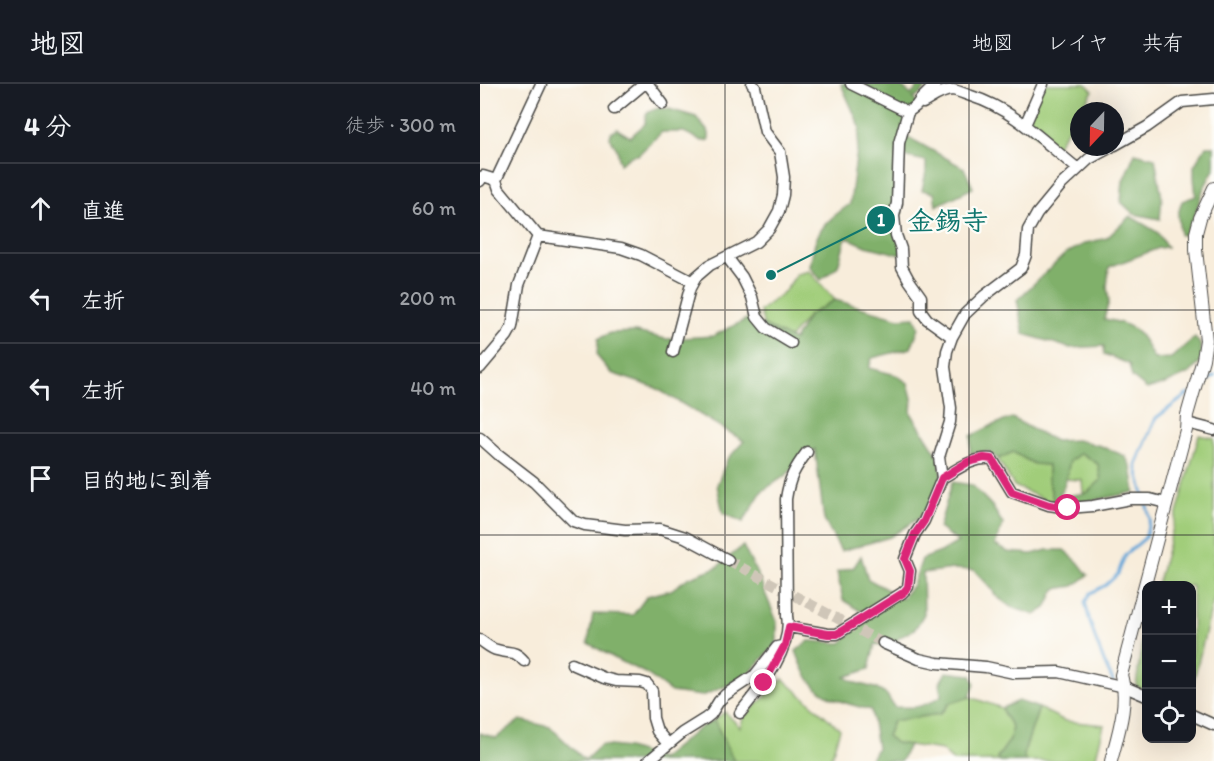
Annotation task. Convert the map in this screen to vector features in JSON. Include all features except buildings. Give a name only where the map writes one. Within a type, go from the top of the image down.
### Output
[{"type":"street","points":[[541,84],[496,180],[499,189],[538,236],[621,248],[641,255],[693,282]]},
{"type":"street","points":[[614,110],[646,84],[663,104]]},
{"type":"street","points":[[851,84],[912,109]]},
{"type":"street","points":[[936,84],[912,109],[899,143],[897,202],[894,216],[896,235],[902,249],[902,267],[921,297],[921,311],[927,319],[952,337]]},
{"type":"street","points":[[1025,125],[1043,84]]},
{"type":"street","points":[[673,352],[690,288],[696,277],[710,265],[756,242],[769,229],[783,195],[784,177],[780,152],[765,132],[755,85]]},
{"type":"street","points":[[912,109],[940,93],[951,90],[981,99],[1025,125],[1078,169]]},
{"type":"street","points":[[1124,140],[1147,127],[1182,102],[1214,99]]},
{"type":"street","points":[[789,627],[837,634],[903,593],[908,587],[910,571],[905,559],[942,478],[939,457],[950,422],[951,408],[945,367],[952,337],[965,314],[984,296],[1021,268],[1026,255],[1028,230],[1037,214],[1061,184],[1095,156]]},
{"type":"street","points":[[480,181],[483,176],[496,180]]},
{"type":"street","points":[[1111,761],[1125,687],[1121,675],[1203,359],[1206,340],[1196,233],[1200,218],[1214,188]]},
{"type":"street","points":[[480,368],[512,327],[519,285],[538,236]]},
{"type":"street","points":[[727,257],[742,277],[752,297],[757,316],[764,326],[791,343]]},
{"type":"street","points":[[1187,423],[1214,430]]},
{"type":"street","points":[[480,438],[534,482],[573,521],[585,525],[625,530],[660,529],[685,537],[728,560]]},
{"type":"street","points":[[740,713],[764,683],[785,645],[789,627],[786,499],[795,467],[807,452]]},
{"type":"street","points":[[942,478],[968,462],[984,458],[992,459],[1012,492],[1049,505],[1068,508],[1130,499],[1150,499],[1166,503]]},
{"type":"street","points":[[480,640],[495,650],[512,652],[524,661]]},
{"type":"street","points":[[882,643],[919,659],[937,663],[1014,673],[1059,672],[1125,687],[1142,694]]},
{"type":"street","points":[[648,761],[682,733],[711,714],[725,695],[755,675],[777,647],[785,645]]},
{"type":"street","points":[[572,664],[604,678],[647,684],[652,691],[653,718],[657,731],[668,744]]},
{"type":"street","points":[[1196,717],[1214,725]]},
{"type":"green space","points":[[841,84],[897,84],[911,95],[921,84],[930,84],[913,98],[918,105],[906,120],[895,202],[902,255],[866,246],[846,237],[838,266],[821,280],[810,267],[814,245],[826,224],[850,204],[860,127]]},
{"type":"green space","points":[[1043,84],[1086,84],[1093,91],[1086,102],[1070,102],[1070,126],[1054,150],[1025,125]]},
{"type":"green space","points":[[659,108],[696,117],[709,133],[709,140],[702,141],[684,132],[662,132],[638,155],[633,155],[620,164],[617,149],[610,138],[611,133],[617,129],[630,137],[645,124],[648,113]]},
{"type":"green space","points":[[906,136],[964,168],[973,188],[936,206],[934,193],[922,190],[926,161],[902,156]]},
{"type":"green space","points":[[1206,146],[1214,146],[1214,169],[1203,190],[1194,217],[1184,235],[1180,235],[1178,214],[1182,201],[1196,196],[1194,166]]},
{"type":"green space","points":[[1135,153],[1155,158],[1162,198],[1160,219],[1134,214],[1121,202],[1123,181]]},
{"type":"green space","points":[[1130,216],[1157,232],[1167,247],[1109,267],[1107,287],[1109,301],[1104,319],[1136,330],[1154,359],[1171,358],[1195,337],[1200,344],[1203,359],[1190,373],[1147,389],[1132,377],[1129,364],[1104,354],[1104,346],[1070,348],[1024,334],[1017,300],[1065,254],[1086,243],[1107,238]]},
{"type":"green space","points":[[809,271],[835,300],[809,315],[789,339],[764,326],[760,311],[785,291],[797,274]]},
{"type":"green space","points":[[835,300],[899,318],[915,317],[919,327],[911,348],[872,358],[869,368],[896,375],[908,383],[912,398],[911,413],[939,457],[942,478],[928,512],[890,537],[841,551],[824,520],[815,449],[785,476],[762,491],[743,522],[723,513],[717,485],[727,460],[744,441],[656,388],[611,373],[597,356],[598,339],[610,333],[636,332],[666,339],[713,336],[757,314],[758,323],[794,340],[809,315]]},
{"type":"green space","points":[[1012,418],[1055,441],[1077,440],[1101,446],[1125,456],[1131,467],[1135,492],[1075,504],[1073,495],[1087,493],[1101,480],[1098,464],[1081,453],[1070,461],[1064,486],[1059,497],[1053,500],[1048,478],[1048,465],[1034,464],[1013,452],[998,459],[988,451],[970,453],[971,436]]},
{"type":"green space","points":[[1199,435],[1214,438],[1214,598],[1196,671],[1196,581],[1158,581]]},
{"type":"green space","points":[[1013,452],[1034,464],[1048,465],[1048,478],[1053,499],[1073,495],[1075,504],[1048,501],[1014,486],[998,459]]},
{"type":"green space","points":[[1081,453],[1098,464],[1101,480],[1087,493],[1083,493],[1082,480],[1065,479],[1070,461]]},
{"type":"green space","points":[[952,482],[972,485],[992,506],[1003,524],[995,545],[1008,552],[1032,554],[1047,550],[1064,550],[1088,575],[1074,586],[1055,589],[1046,608],[1035,615],[1011,607],[996,596],[974,570],[953,569],[923,573],[924,614],[915,629],[900,637],[891,646],[875,644],[869,669],[845,677],[887,695],[894,707],[918,706],[941,696],[940,683],[946,672],[971,675],[975,684],[970,697],[950,703],[940,714],[893,721],[887,736],[896,743],[909,745],[901,761],[870,761],[877,748],[871,710],[834,699],[818,689],[806,674],[796,651],[809,641],[841,643],[868,616],[843,600],[837,572],[854,567],[861,556],[868,579],[902,598],[913,585],[922,559],[958,542],[939,528]]},
{"type":"green space","points":[[743,546],[777,622],[777,643],[745,678],[702,696],[671,692],[647,674],[588,643],[593,614],[633,615],[647,596],[671,590],[688,578],[717,567]]},
{"type":"green space","points":[[1142,643],[1142,688],[1136,686]]},
{"type":"green space","points":[[783,679],[840,729],[830,761],[734,761],[714,720],[725,712],[740,727],[743,718]]},
{"type":"green space","points":[[970,697],[1002,708],[1012,726],[1010,740],[997,758],[999,761],[953,761],[942,750],[896,743],[887,736],[894,720],[940,714],[950,703]]},
{"type":"green space","points":[[1018,701],[1039,708],[1025,749],[1024,758],[1027,761],[999,761],[997,758],[1010,740],[1012,726],[1002,708]]},
{"type":"green space","points":[[1039,708],[1065,721],[1104,725],[1095,761],[1027,761],[1024,758],[1025,749]]},
{"type":"green space","points":[[520,720],[550,727],[585,760],[601,745],[628,748],[661,759],[701,727],[714,720],[734,761],[480,761],[480,733],[496,738]]},
{"type":"waterway","points":[[1200,385],[1214,376]]},
{"type":"waterway","points":[[1144,495],[1136,465],[1156,418],[1188,394]]},
{"type":"waterway","points":[[1113,681],[1096,642],[1085,602],[1091,593],[1106,585],[1118,574],[1125,555],[1145,538],[1150,519],[1146,502]]},
{"type":"tunnel","points":[[728,560],[883,643]]},
{"type":"place","name":"金錫寺","points":[[771,275]]},
{"type":"route","points":[[764,683],[785,645],[789,627],[837,634],[903,593],[908,587],[910,571],[905,559],[942,478],[968,462],[984,458],[992,459],[1012,492],[1049,505],[1068,508]]}]
